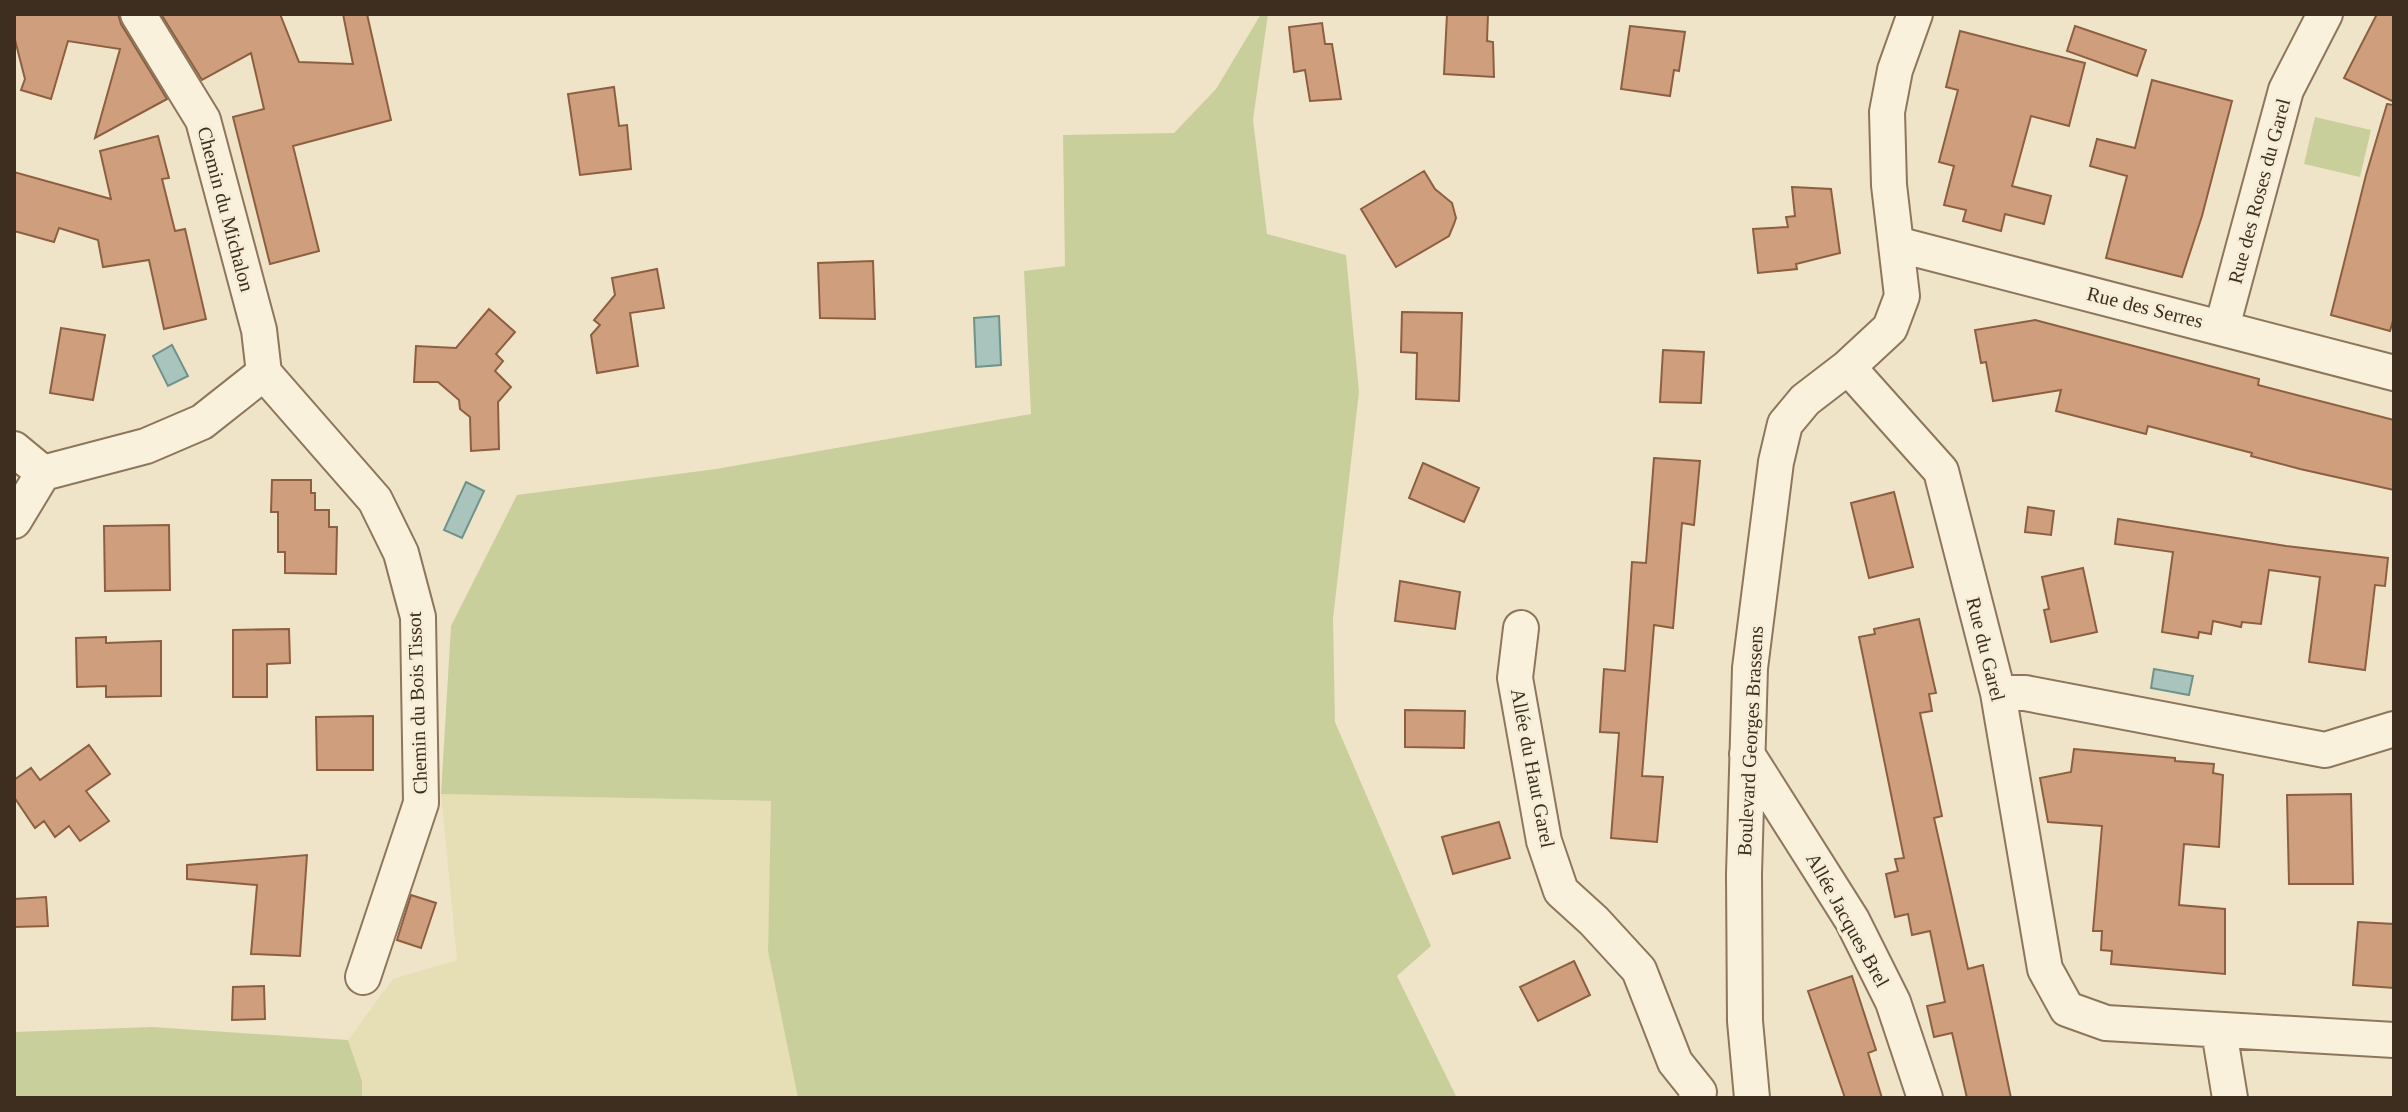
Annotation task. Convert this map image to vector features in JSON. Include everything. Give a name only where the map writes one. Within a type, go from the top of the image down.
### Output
[{"type":"street","name":"Chemin du Michalon","points":[[138,14],[203,120],[259,330],[264,373]]},
{"type":"street","points":[[1848,367],[1890,328],[1902,296],[1889,185],[1887,112],[1895,70],[1915,14]]},
{"type":"street","name":"Rue des Roses du Garel","points":[[2222,327],[2286,90],[2325,14]]},
{"type":"street","name":"Rue des Serres","points":[[1896,244],[2394,373]]},
{"type":"street","name":"Rue du Garel","points":[[1848,367],[1941,471],[1998,693],[2045,969],[2067,1009],[2106,1023],[2394,1040]]},
{"type":"street","name":"Boulevard Georges Brassens","points":[[1752,1096],[1745,1021],[1744,874],[1750,668],[1776,462],[1785,424],[1805,400],[1848,367]]},
{"type":"street","points":[[14,521],[43,473],[146,446],[202,422],[264,373]]},
{"type":"street","name":"Chemin du Bois Tissot","points":[[264,373],[375,500],[401,553],[418,617],[421,803],[363,977]]},
{"type":"street","points":[[14,449],[43,473]]},
{"type":"street","name":"Allée du Haut Garel","points":[[1521,628],[1515,678],[1544,841],[1561,891],[1594,921],[1639,970],[1675,1062],[1697,1095]]},
{"type":"street","points":[[1998,693],[2025,693],[2325,750],[2394,729]]},
{"type":"street","name":"Allée Jacques Brel","points":[[1747,754],[1852,920],[1893,1002],[1925,1098]]},
{"type":"street","points":[[2219,1031],[2230,1098]]},
{"type":"street","points":[[1697,1095],[1752,1096]]},
{"type":"shaded area","points":[[441,794],[771,801],[768,951],[798,1098],[362,1098],[362,1081],[348,1040],[393,979],[457,960]]},
{"type":"green space","points":[[1261,14],[1268,14],[1253,120],[1267,234],[1346,255],[1359,392],[1333,619],[1335,722],[1431,946],[1397,976],[1457,1098],[798,1098],[768,951],[771,801],[441,794],[451,626],[517,495],[716,469],[1031,414],[1024,271],[1065,266],[1063,135],[1174,133],[1216,89]]},
{"type":"green space","points":[[2315,117],[2371,130],[2360,177],[2304,164]]},
{"type":"green space","points":[[152,1027],[348,1040],[362,1081],[362,1098],[14,1098],[14,1032]]},
{"type":"water","points":[[999,316],[1001,365],[976,367],[974,318]]},
{"type":"water","points":[[172,345],[188,376],[168,386],[153,356]]},
{"type":"water","points":[[466,482],[484,491],[462,538],[444,530]]},
{"type":"water","points":[[2154,669],[2193,676],[2189,695],[2151,688]]},
{"type":"building","points":[[14,14],[118,14],[167,99],[95,138],[120,49],[68,41],[51,99],[21,90],[25,79],[14,36]]},
{"type":"building","points":[[161,14],[280,14],[299,62],[353,64],[343,14],[367,14],[391,120],[293,146],[319,251],[270,264],[233,117],[264,109],[251,53],[202,80]]},
{"type":"building","points":[[1447,14],[1488,14],[1487,41],[1493,42],[1494,77],[1444,74]]},
{"type":"building","points":[[2377,14],[2394,14],[2394,102],[2344,78]]},
{"type":"building","points":[[1322,23],[1325,44],[1332,44],[1341,99],[1310,101],[1305,70],[1294,72],[1289,27]]},
{"type":"building","points":[[1630,26],[1685,32],[1679,71],[1674,70],[1670,96],[1621,89]]},
{"type":"building","points":[[2075,26],[2146,50],[2137,76],[2067,51]]},
{"type":"building","points":[[1960,31],[2085,63],[2069,126],[2031,116],[2012,186],[2051,196],[2044,224],[2005,214],[2001,231],[1963,221],[1966,210],[1944,205],[1954,166],[1939,162],[1958,90],[1946,87]]},
{"type":"building","points":[[2152,80],[2232,101],[2202,216],[2182,277],[2106,258],[2127,176],[2090,166],[2097,139],[2135,148]]},
{"type":"building","points":[[614,87],[619,126],[627,125],[631,169],[580,175],[568,94]]},
{"type":"building","points":[[2387,104],[2394,105],[2394,317],[2390,331],[2331,315]]},
{"type":"building","points":[[158,136],[169,178],[162,179],[175,231],[185,229],[206,319],[164,329],[149,260],[103,267],[98,240],[59,228],[54,242],[14,231],[14,172],[111,199],[100,151]]},
{"type":"building","points":[[1424,171],[1435,189],[1452,203],[1456,218],[1449,236],[1396,267],[1361,209]]},
{"type":"building","points":[[1792,187],[1831,189],[1840,253],[1796,264],[1797,269],[1758,273],[1753,229],[1788,227],[1786,217],[1795,216]]},
{"type":"building","points":[[873,261],[875,319],[820,318],[818,263]]},
{"type":"building","points":[[657,269],[664,308],[630,313],[638,366],[597,373],[591,335],[600,325],[594,320],[615,295],[612,278]]},
{"type":"building","points":[[489,309],[515,332],[496,354],[503,361],[495,371],[511,387],[498,402],[499,449],[471,451],[470,417],[460,409],[459,400],[438,382],[414,382],[416,346],[456,348]]},
{"type":"building","points":[[1402,312],[1462,313],[1459,401],[1416,399],[1417,353],[1401,352]]},
{"type":"building","points":[[2035,320],[2259,379],[2258,385],[2394,420],[2394,490],[2300,469],[2148,426],[2146,434],[2056,411],[2061,390],[1993,401],[1986,362],[1981,363],[1975,330]]},
{"type":"building","points":[[61,328],[105,335],[93,400],[50,393]]},
{"type":"building","points":[[1663,350],[1704,352],[1701,403],[1660,402]]},
{"type":"building","points":[[1654,458],[1700,461],[1694,525],[1682,523],[1673,628],[1654,625],[1642,776],[1663,777],[1657,842],[1611,838],[1619,733],[1600,732],[1604,669],[1625,671],[1632,562],[1646,563]]},
{"type":"building","points":[[1423,463],[1479,488],[1464,522],[1409,498]]},
{"type":"building","points":[[272,480],[311,480],[315,510],[329,510],[329,527],[337,527],[336,574],[285,573],[285,552],[278,552],[278,512],[271,512]]},
{"type":"building","points":[[1894,492],[1913,567],[1869,578],[1851,503]]},
{"type":"building","points":[[2028,507],[2054,511],[2051,535],[2025,532]]},
{"type":"building","points":[[2118,519],[2286,546],[2388,558],[2385,586],[2375,585],[2365,670],[2309,662],[2320,577],[2269,570],[2261,624],[2242,622],[2241,627],[2213,621],[2211,634],[2199,632],[2198,638],[2162,632],[2173,552],[2115,544]]},
{"type":"building","points":[[169,525],[170,590],[105,591],[104,526]]},
{"type":"building","points":[[2083,568],[2097,632],[2051,642],[2044,610],[2049,609],[2042,577]]},
{"type":"building","points":[[1400,581],[1460,592],[1455,629],[1395,621]]},
{"type":"building","points":[[1919,619],[1936,693],[1929,694],[1932,711],[1920,713],[1942,816],[1934,818],[1968,969],[1983,965],[2011,1098],[1967,1098],[1952,1033],[1934,1037],[1927,1006],[1945,1002],[1930,931],[1912,935],[1908,914],[1895,917],[1886,874],[1898,871],[1895,859],[1904,858],[1859,637],[1875,634],[1874,629]]},
{"type":"building","points":[[289,629],[290,663],[267,664],[267,697],[233,697],[233,630]]},
{"type":"building","points":[[106,637],[106,643],[161,641],[161,696],[106,697],[106,686],[77,687],[76,638]]},
{"type":"building","points":[[1405,710],[1465,711],[1464,748],[1405,747]]},
{"type":"building","points":[[373,716],[373,770],[317,770],[316,717]]},
{"type":"building","points":[[89,745],[110,774],[86,791],[109,821],[80,841],[69,826],[55,837],[44,821],[35,828],[14,797],[14,780],[31,768],[40,780]]},
{"type":"building","points":[[2074,749],[2214,764],[2213,773],[2223,775],[2219,847],[2184,844],[2179,905],[2225,909],[2225,974],[2111,964],[2112,951],[2101,950],[2102,931],[2093,931],[2102,826],[2048,822],[2040,778],[2071,772]]},
{"type":"building","points":[[2351,794],[2353,884],[2289,884],[2287,795]]},
{"type":"building","points":[[1499,822],[1510,858],[1453,874],[1442,837]]},
{"type":"building","points":[[307,855],[300,956],[251,954],[257,885],[187,879],[187,865]]},
{"type":"building","points":[[411,895],[436,903],[421,948],[397,940]]},
{"type":"building","points":[[46,897],[48,926],[14,927],[14,899]]},
{"type":"building","points":[[2358,922],[2394,924],[2394,988],[2353,985]]},
{"type":"building","points":[[1574,961],[1590,995],[1538,1021],[1520,987]]},
{"type":"building","points":[[1852,976],[1876,1050],[1868,1053],[1882,1098],[1845,1098],[1808,991]]},
{"type":"building","points":[[264,986],[265,1019],[232,1020],[233,987]]}]
